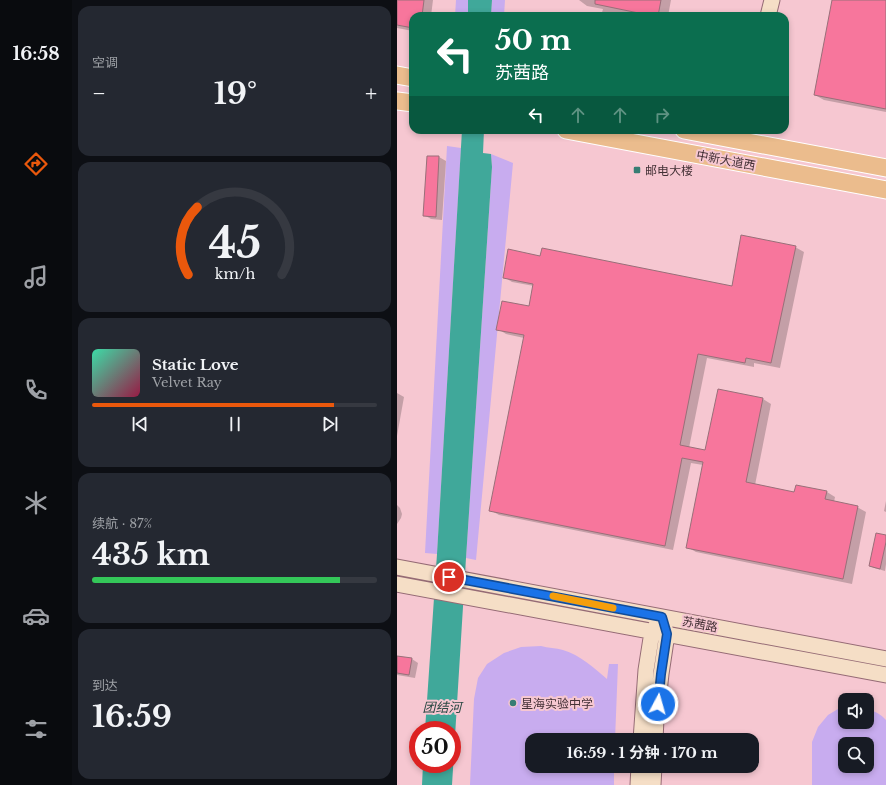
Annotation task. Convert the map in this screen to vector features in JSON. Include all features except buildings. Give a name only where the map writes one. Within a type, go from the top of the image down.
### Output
[{"type":"main road","points":[[769,12],[772,0]]},
{"type":"main road","points":[[397,75],[409,77]]},
{"type":"main road","points":[[397,101],[409,102]]},
{"type":"main road","name":"中新大道西","points":[[587,134],[886,190]]},
{"type":"main road","name":"中新大道西","points":[[723,134],[743,136],[886,168]]},
{"type":"main road","name":"苏茜路","points":[[397,567],[886,659]]},
{"type":"main road","name":"苏茜路","points":[[397,584],[886,675]]},
{"type":"main road","points":[[642,733],[646,670],[652,632],[662,617]]},
{"type":"main road","points":[[655,733],[661,674],[667,634],[662,617]]},
{"type":"main road","points":[[638,785],[639,773]]},
{"type":"main road","points":[[653,785],[654,773]]},
{"type":"shaded area","points":[[456,0],[468,0],[468,12],[455,12]]},
{"type":"shaded area","points":[[492,0],[505,0],[504,12],[491,12]]},
{"type":"shaded area","points":[[447,146],[461,148],[437,554],[425,553]]},
{"type":"shaded area","points":[[491,154],[513,163],[476,560],[466,558],[492,167]]},
{"type":"shaded area","points":[[541,646],[569,652],[587,662],[607,679],[609,664],[618,664],[615,733],[525,733],[525,773],[614,773],[614,785],[470,785],[474,699],[478,678],[487,664],[504,653],[521,647]]},
{"type":"shaded area","points":[[838,709],[838,729],[874,729],[874,712],[882,716],[886,720],[886,785],[812,785],[812,742],[818,727],[828,715]]},
{"type":"water","points":[[468,0],[492,0],[491,12],[468,12]]},
{"type":"water","name":"团结河","points":[[462,134],[484,134],[483,153],[491,154],[492,167],[456,721],[426,721]]},
{"type":"water","points":[[423,773],[453,773],[452,785],[422,785]]},
{"type":"slow traffic","points":[[553,596],[613,608]]},
{"type":"place","name":"邮电大楼","points":[[637,170]]},
{"type":"place","name":"星海实验中学","points":[[513,703]]},
{"type":"route","points":[[449,577],[662,617],[667,634],[658,704]]}]
